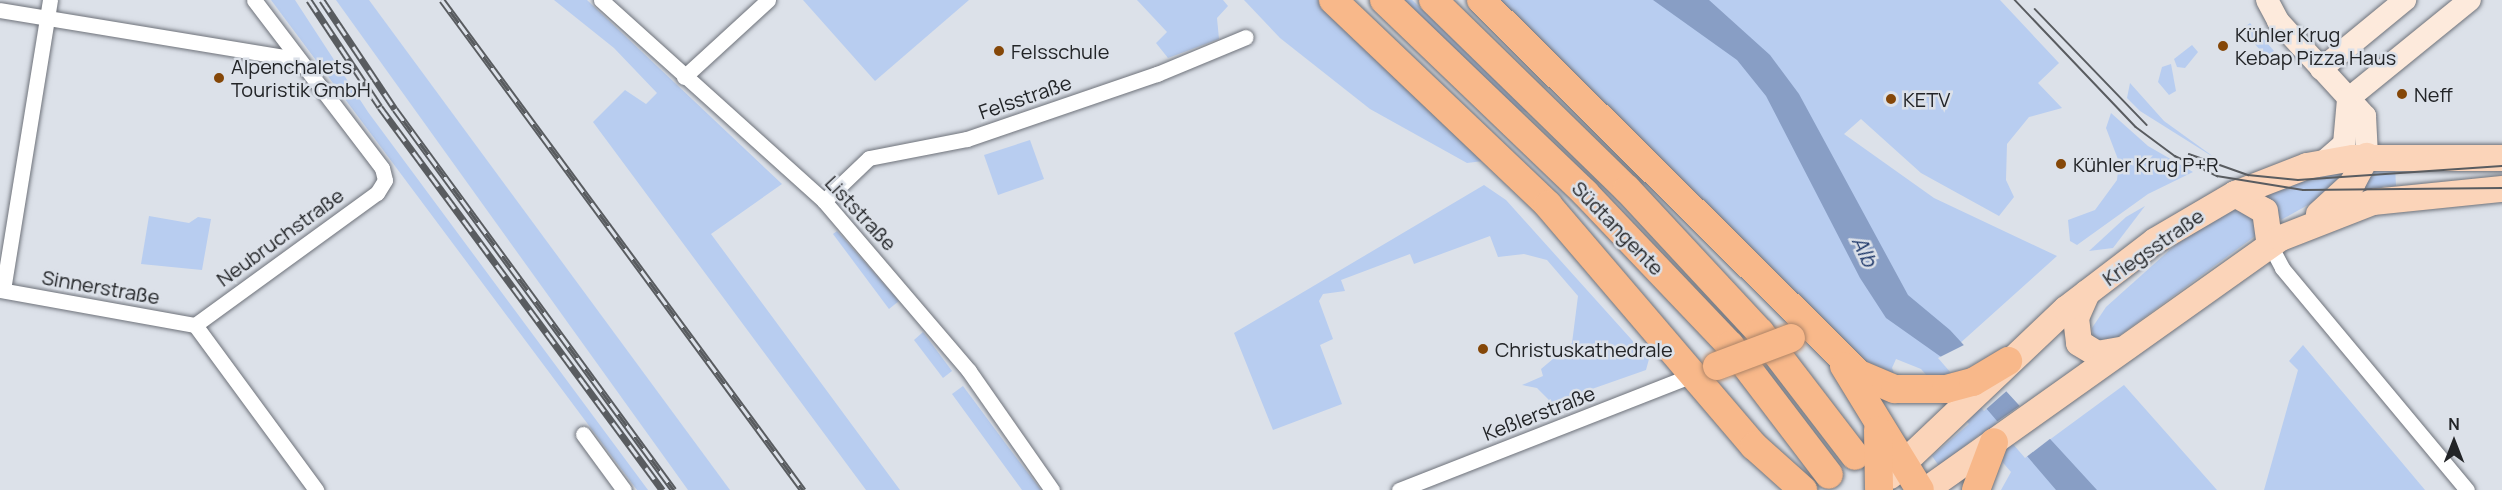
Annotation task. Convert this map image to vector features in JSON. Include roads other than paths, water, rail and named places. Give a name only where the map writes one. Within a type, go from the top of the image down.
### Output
[{"type":"highway","points":[[1333,0],[1548,205],[1706,370],[1754,446],[1778,490]]},
{"type":"highway","name":"Südtangente","points":[[1384,0],[1585,193],[1730,345],[1829,475]]},
{"type":"highway","name":"Südtangente","points":[[1433,0],[1627,189],[1760,332],[1855,456]]},
{"type":"highway","points":[[1482,0],[1632,144],[1800,333],[1884,386],[1955,399],[1973,382],[2008,361]]},
{"type":"highway","points":[[1706,370],[1800,333]]},
{"type":"highway","points":[[1838,357],[1877,425],[1920,490]]},
{"type":"highway","points":[[1877,425],[1880,489]]},
{"type":"highway","points":[[1976,490],[1994,442]]},
{"type":"highway","points":[[1754,446],[1803,490]]},
{"type":"highway","points":[[1880,489],[1903,465]]},
{"type":"main road","name":"Kriegsstraße","points":[[2008,361],[2045,326],[2164,235],[2235,194],[2322,163],[2367,156],[2502,158]]},
{"type":"main road","points":[[1926,490],[2120,350],[2334,203],[2367,156]]},
{"type":"main road","points":[[2281,239],[2373,202],[2502,189]]},
{"type":"main road","points":[[2235,194],[2265,212],[2281,239]]},
{"type":"main road","points":[[2087,293],[2076,318],[2079,343],[2097,354],[2120,350]]},
{"type":"main road","points":[[1903,465],[1955,399]]},
{"type":"street","points":[[2,290],[50,0]]},
{"type":"street","points":[[254,0],[297,59]]},
{"type":"street","name":"Liststraße","points":[[601,0],[824,201],[969,371],[1052,490]]},
{"type":"street","points":[[684,76],[768,0]]},
{"type":"street","points":[[2267,0],[2322,69],[2367,119],[2367,156]]},
{"type":"street","points":[[2322,69],[2405,0]]},
{"type":"street","points":[[2322,163],[2344,144],[2348,99],[2470,0]]},
{"type":"street","points":[[0,10],[297,59]]},
{"type":"street","name":"Felsstraße","points":[[824,201],[869,158],[967,139],[1157,74],[1246,37]]},
{"type":"street","name":"Neubruchstraße","points":[[195,325],[377,193],[385,180],[382,168],[297,59]]},
{"type":"street","points":[[2281,239],[2299,290],[2467,490]]},
{"type":"street","name":"Sinnerstraße","points":[[2,290],[195,325]]},
{"type":"street","points":[[195,325],[316,490]]},
{"type":"street","name":"Keßlerstraße","points":[[1399,490],[1706,370]]},
{"type":"street","points":[[583,435],[624,490]]},
{"type":"water","name":"Alb","points":[[1653,0],[1709,0],[1770,55],[1799,94],[1908,295],[1950,330],[2097,490],[2056,490],[1944,359],[1886,318],[1860,278],[1766,96],[1737,60]]},
{"type":"tram line","points":[[2015,0],[2136,127],[2175,156],[2217,176],[2303,190],[2502,188]]},
{"type":"tram line","points":[[2035,9],[2147,125]]},
{"type":"tram line","points":[[2189,154],[2248,175],[2298,180],[2502,166]]},
{"type":"railway","points":[[309,0],[380,107],[662,490]]},
{"type":"railway","points":[[322,0],[395,109],[674,490]]},
{"type":"railway","points":[[442,0],[803,490]]},
{"type":"place","name":"Kühler Krug Kebap Pizza Haus","points":[[2223,46]]},
{"type":"place","name":"Felsschule","points":[[999,51]]},
{"type":"place","name":"Alpenchalets Touristik GmbH","points":[[219,78]]},
{"type":"place","name":"Neff","points":[[2402,94]]},
{"type":"place","name":"KETV","points":[[1891,99]]},
{"type":"place","name":"Kühler Krug P+R","points":[[2061,164]]},
{"type":"place","name":"Christuskathedrale","points":[[1483,349]]}]
